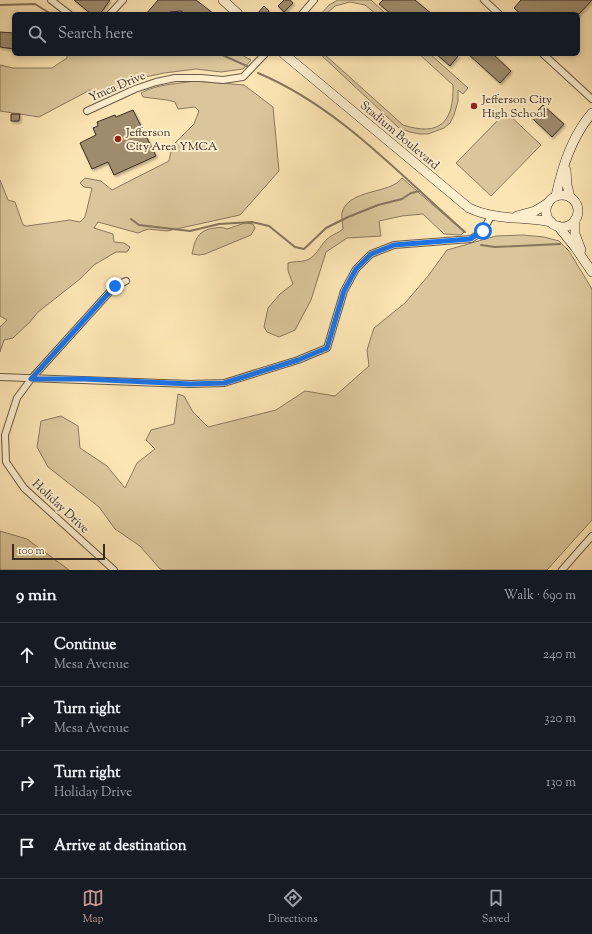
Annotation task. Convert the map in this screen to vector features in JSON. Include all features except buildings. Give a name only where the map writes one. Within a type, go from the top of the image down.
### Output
[{"type":"main road","points":[[223,0],[236,12]]},
{"type":"main road","name":"Stadium Boulevard","points":[[286,56],[460,201],[474,210],[491,216],[537,219],[554,224]]},
{"type":"main road","points":[[556,196],[566,160],[580,129],[592,113]]},
{"type":"main road","points":[[566,160],[566,185],[570,198]]},
{"type":"main road","points":[[584,259],[575,234],[575,220],[578,210],[576,202],[562,195],[556,196],[548,203],[546,213],[584,259],[592,272]]},
{"type":"main road","name":"Stadium Boulevard","points":[[508,218],[535,211],[548,203]]},
{"type":"main road","points":[[554,224],[566,226],[575,220]]},
{"type":"street","points":[[51,0],[66,12]]},
{"type":"street","points":[[112,12],[122,0]]},
{"type":"street","points":[[304,12],[314,0]]},
{"type":"street","points":[[484,0],[497,12]]},
{"type":"street","name":"Ymca Drive","points":[[87,111],[135,89],[156,82],[175,78],[223,80],[243,78],[263,56]]},
{"type":"street","points":[[545,56],[592,99]]},
{"type":"street","points":[[0,377],[190,384],[224,383],[298,360],[327,348],[344,291],[356,269],[371,254],[394,245],[470,239],[483,231],[491,216]]},
{"type":"street","name":"Holiday Drive","points":[[114,570],[24,488],[6,462],[5,435],[17,398],[31,379],[115,286],[126,281]]},
{"type":"street","points":[[562,570],[592,536]]},
{"type":"shaded area","points":[[338,0],[371,0],[384,12],[374,12],[365,5],[350,2],[335,6],[328,12],[323,12],[329,5]]},
{"type":"shaded area","points":[[67,56],[244,56],[251,60],[243,69],[221,72],[196,69],[164,73],[132,80],[108,93],[90,90],[39,117],[0,111],[0,65],[13,68],[52,68],[67,58]]},
{"type":"shaded area","points":[[322,56],[326,56],[403,125],[416,128],[427,129],[442,123],[451,109],[453,98],[453,85],[421,56],[432,56],[468,88],[463,94],[458,90],[458,101],[454,115],[450,123],[444,128],[428,134],[420,134],[399,128]]},
{"type":"shaded area","points":[[195,81],[244,85],[273,107],[279,171],[240,215],[167,231],[148,229],[138,233],[98,222],[94,228],[113,234],[114,242],[124,243],[130,247],[127,252],[116,252],[94,265],[80,279],[38,312],[13,338],[4,340],[0,352],[0,327],[7,320],[0,316],[0,180],[8,200],[15,202],[23,225],[27,226],[70,220],[80,222],[85,217],[92,188],[84,187],[80,183],[85,178],[101,181],[112,190],[169,161],[172,146],[194,124],[199,111],[195,107],[178,109],[175,102],[143,97],[141,93],[160,86]]},
{"type":"shaded area","points":[[506,112],[541,145],[491,196],[456,163]]},
{"type":"shaded area","points":[[402,178],[464,232],[461,235],[444,234],[423,214],[402,216],[379,221],[381,236],[347,238],[326,252],[311,300],[295,330],[279,337],[267,332],[264,327],[268,308],[280,294],[293,284],[288,271],[288,263],[308,260],[317,252],[327,239],[343,229],[342,213],[345,206],[350,201],[365,194],[389,187],[397,183]]},
{"type":"shaded area","points":[[245,223],[253,224],[255,228],[251,235],[205,254],[192,254],[194,244],[201,233],[209,229],[218,227],[227,229]]},
{"type":"shaded area","points":[[523,235],[544,237],[559,241],[569,251],[592,289],[592,520],[547,570],[164,570],[160,569],[140,546],[115,529],[99,507],[48,467],[37,447],[41,421],[61,416],[78,426],[80,448],[107,466],[125,488],[137,463],[155,449],[146,440],[151,430],[174,424],[178,394],[184,396],[193,412],[208,427],[276,410],[305,391],[335,396],[369,366],[367,350],[374,328],[405,303],[428,276],[447,250],[496,236]]},
{"type":"shaded area","points":[[0,531],[27,539],[69,570],[0,570]]},
{"type":"waterway","points":[[0,5],[35,4],[48,12]]},
{"type":"waterway","points":[[224,56],[247,66]]},
{"type":"waterway","points":[[258,73],[287,87],[342,123],[368,144],[465,232]]},
{"type":"waterway","points":[[131,219],[139,225],[190,231],[219,224],[252,222],[269,226],[295,247],[304,249],[326,228],[378,205],[402,199],[411,193],[420,191]]},
{"type":"waterway","points":[[481,245],[495,247],[560,244]]},
{"type":"place","name":"Jefferson City High School","points":[[474,106]]},
{"type":"place","name":"Jefferson City Area YMCA","points":[[118,139]]},
{"type":"route","points":[[115,286],[31,379],[60,378],[190,384],[224,383],[298,360],[327,348],[344,291],[356,269],[371,254],[394,245],[470,239],[483,231]]}]
